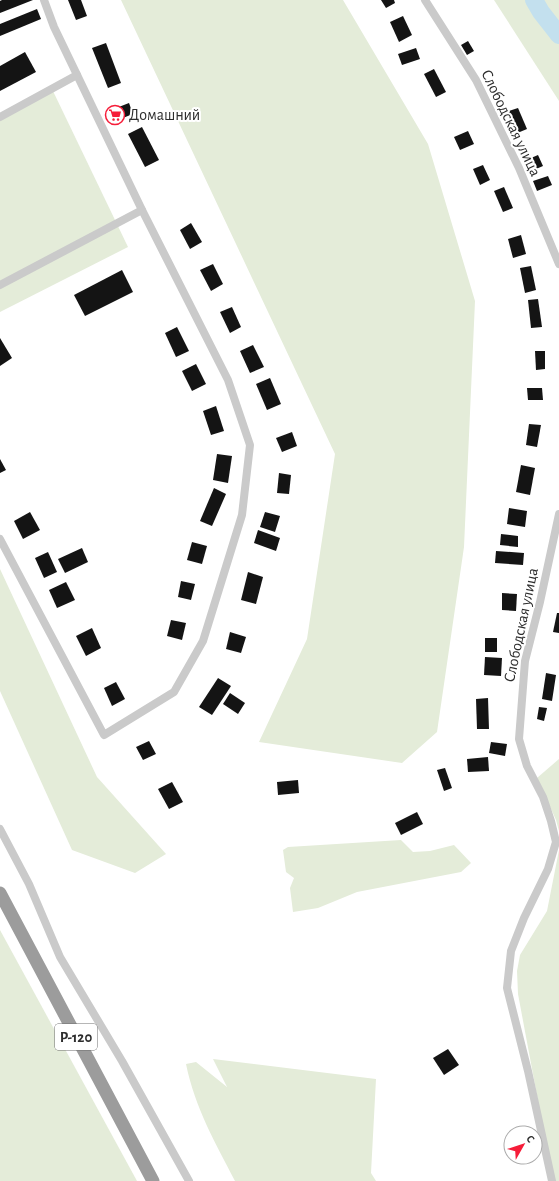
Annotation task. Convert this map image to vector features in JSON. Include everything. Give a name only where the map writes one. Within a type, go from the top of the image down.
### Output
[{"type":"highway","name":"Р-120","points":[[0,893],[153,1181]]},
{"type":"street","points":[[0,539],[104,735],[174,692],[203,641],[242,515],[250,445],[228,380],[142,210],[54,27],[44,0]]},
{"type":"street","name":"Слободская улица","points":[[424,0],[476,80],[519,168],[559,264]]},
{"type":"street","points":[[0,117],[77,75]]},
{"type":"street","points":[[0,285],[142,210]]},
{"type":"street","name":"Слободская улица","points":[[552,1181],[528,1071],[507,988],[510,951],[548,869],[556,842],[543,797],[527,766],[519,739],[525,661],[540,602],[559,514]]},
{"type":"street","points":[[0,829],[29,884],[60,957],[122,1062],[189,1181]]},
{"type":"green space","points":[[121,0],[343,0],[428,144],[475,301],[464,547],[437,732],[402,763],[259,742],[307,639],[335,454]]},
{"type":"green space","points":[[494,0],[559,0],[559,101]]},
{"type":"green space","points":[[52,89],[128,247],[0,312],[0,117]]},
{"type":"green space","points":[[0,569],[97,777],[166,854],[135,873],[72,850],[0,691]]},
{"type":"green space","points":[[559,759],[559,831],[556,820],[537,778]]},
{"type":"green space","points":[[401,840],[413,852],[430,851],[454,845],[471,863],[461,872],[357,892],[318,908],[293,912],[290,888],[294,878],[286,872],[283,850],[288,847]]},
{"type":"green space","points":[[559,850],[559,1181],[553,1181],[518,994],[517,971],[520,955],[547,911]]},
{"type":"green space","points":[[0,930],[137,1181],[0,1181]]},
{"type":"green space","points":[[213,1059],[376,1079],[371,1173],[376,1181],[235,1181],[200,1110],[186,1064],[196,1062],[227,1087]]},
{"type":"building","points":[[33,0],[0,13],[0,1]]},
{"type":"building","points":[[68,0],[81,0],[87,16],[76,20]]},
{"type":"building","points":[[381,0],[394,0],[395,3],[386,8]]},
{"type":"building","points":[[37,9],[41,19],[0,36],[0,24]]},
{"type":"building","points":[[403,16],[412,35],[399,42],[390,22]]},
{"type":"building","points":[[468,41],[474,51],[467,55],[461,45]]},
{"type":"building","points":[[106,43],[121,83],[108,88],[92,48]]},
{"type":"building","points":[[416,48],[420,59],[402,65],[398,54]]},
{"type":"building","points":[[25,52],[36,72],[0,91],[0,66]]},
{"type":"building","points":[[434,69],[446,92],[436,97],[424,74]]},
{"type":"building","points":[[129,103],[133,114],[115,121],[111,110]]},
{"type":"building","points":[[518,108],[527,129],[515,134],[506,112]]},
{"type":"building","points":[[142,127],[159,160],[145,167],[128,134]]},
{"type":"building","points":[[468,131],[474,144],[460,150],[454,137]]},
{"type":"building","points":[[538,155],[543,166],[529,172],[524,161]]},
{"type":"building","points":[[483,165],[490,180],[480,185],[473,169]]},
{"type":"building","points":[[548,176],[552,185],[537,191],[533,181]]},
{"type":"building","points":[[504,187],[513,208],[503,212],[494,191]]},
{"type":"building","points":[[191,223],[202,242],[190,249],[180,230]]},
{"type":"building","points":[[521,235],[526,254],[513,258],[508,239]]},
{"type":"building","points":[[213,264],[223,284],[211,291],[200,270]]},
{"type":"building","points":[[531,266],[536,290],[525,293],[520,268]]},
{"type":"building","points":[[122,270],[133,292],[85,316],[74,295]]},
{"type":"building","points":[[538,299],[542,327],[531,328],[528,300]]},
{"type":"building","points":[[232,307],[241,327],[230,333],[220,312]]},
{"type":"building","points":[[177,327],[189,351],[176,357],[165,333]]},
{"type":"building","points":[[0,338],[12,358],[0,366]]},
{"type":"building","points":[[253,345],[264,367],[250,373],[240,351]]},
{"type":"building","points":[[535,351],[545,351],[545,369],[536,370]]},
{"type":"building","points":[[196,364],[206,384],[192,391],[182,371]]},
{"type":"building","points":[[270,378],[281,404],[267,410],[256,384]]},
{"type":"building","points":[[527,388],[542,388],[543,400],[528,400]]},
{"type":"building","points":[[216,406],[224,431],[211,435],[203,411]]},
{"type":"building","points":[[529,424],[541,425],[537,447],[526,445]]},
{"type":"building","points":[[292,432],[297,446],[282,452],[276,438]]},
{"type":"building","points":[[217,454],[232,456],[228,483],[213,480]]},
{"type":"building","points":[[0,459],[6,470],[0,473]]},
{"type":"building","points":[[521,465],[535,468],[530,495],[516,492]]},
{"type":"building","points":[[279,473],[291,475],[289,494],[277,493]]},
{"type":"building","points":[[214,488],[226,494],[212,526],[200,521]]},
{"type":"building","points":[[509,508],[527,511],[525,527],[507,524]]},
{"type":"building","points":[[30,512],[40,530],[23,539],[14,521]]},
{"type":"building","points":[[265,512],[280,516],[275,532],[260,527]]},
{"type":"building","points":[[258,530],[280,538],[276,551],[254,543]]},
{"type":"building","points":[[501,534],[518,536],[518,547],[500,545]]},
{"type":"building","points":[[192,542],[207,546],[202,564],[187,560]]},
{"type":"building","points":[[82,548],[88,562],[65,573],[58,559]]},
{"type":"building","points":[[496,551],[524,553],[523,565],[495,563]]},
{"type":"building","points":[[48,552],[57,572],[44,578],[35,558]]},
{"type":"building","points":[[248,572],[263,577],[256,604],[241,600]]},
{"type":"building","points":[[181,581],[195,584],[191,600],[178,597]]},
{"type":"building","points":[[66,582],[75,600],[57,608],[49,590]]},
{"type":"building","points":[[502,593],[517,594],[516,611],[502,610]]},
{"type":"building","points":[[557,613],[559,613],[559,633],[553,632]]},
{"type":"building","points":[[171,620],[186,623],[182,640],[167,636]]},
{"type":"building","points":[[92,628],[101,648],[86,656],[76,636]]},
{"type":"building","points":[[230,632],[246,637],[241,653],[226,649]]},
{"type":"building","points":[[485,638],[497,638],[497,652],[485,652]]},
{"type":"building","points":[[485,657],[502,658],[501,676],[484,675]]},
{"type":"building","points":[[546,673],[556,675],[552,701],[542,699]]},
{"type":"building","points":[[218,678],[231,686],[212,715],[199,707]]},
{"type":"building","points":[[116,682],[125,699],[112,706],[104,688]]},
{"type":"building","points":[[230,693],[245,703],[238,714],[223,704]]},
{"type":"building","points":[[488,698],[489,729],[477,729],[476,699]]},
{"type":"building","points":[[539,707],[547,708],[544,721],[537,719]]},
{"type":"building","points":[[149,741],[156,754],[143,760],[136,747]]},
{"type":"building","points":[[491,742],[507,744],[505,756],[489,753]]},
{"type":"building","points":[[488,757],[489,771],[468,772],[467,759]]},
{"type":"building","points":[[445,768],[452,788],[444,791],[437,770]]},
{"type":"building","points":[[298,780],[299,793],[278,795],[277,782]]},
{"type":"building","points":[[172,782],[183,802],[169,809],[158,789]]},
{"type":"building","points":[[417,812],[423,824],[401,835],[395,823]]},
{"type":"building","points":[[448,1049],[459,1065],[444,1075],[433,1058]]},
{"type":"waterway","points":[[534,0],[541,12],[559,35]]},
{"type":"place","name":"Домашний","points":[[115,115]]}]
